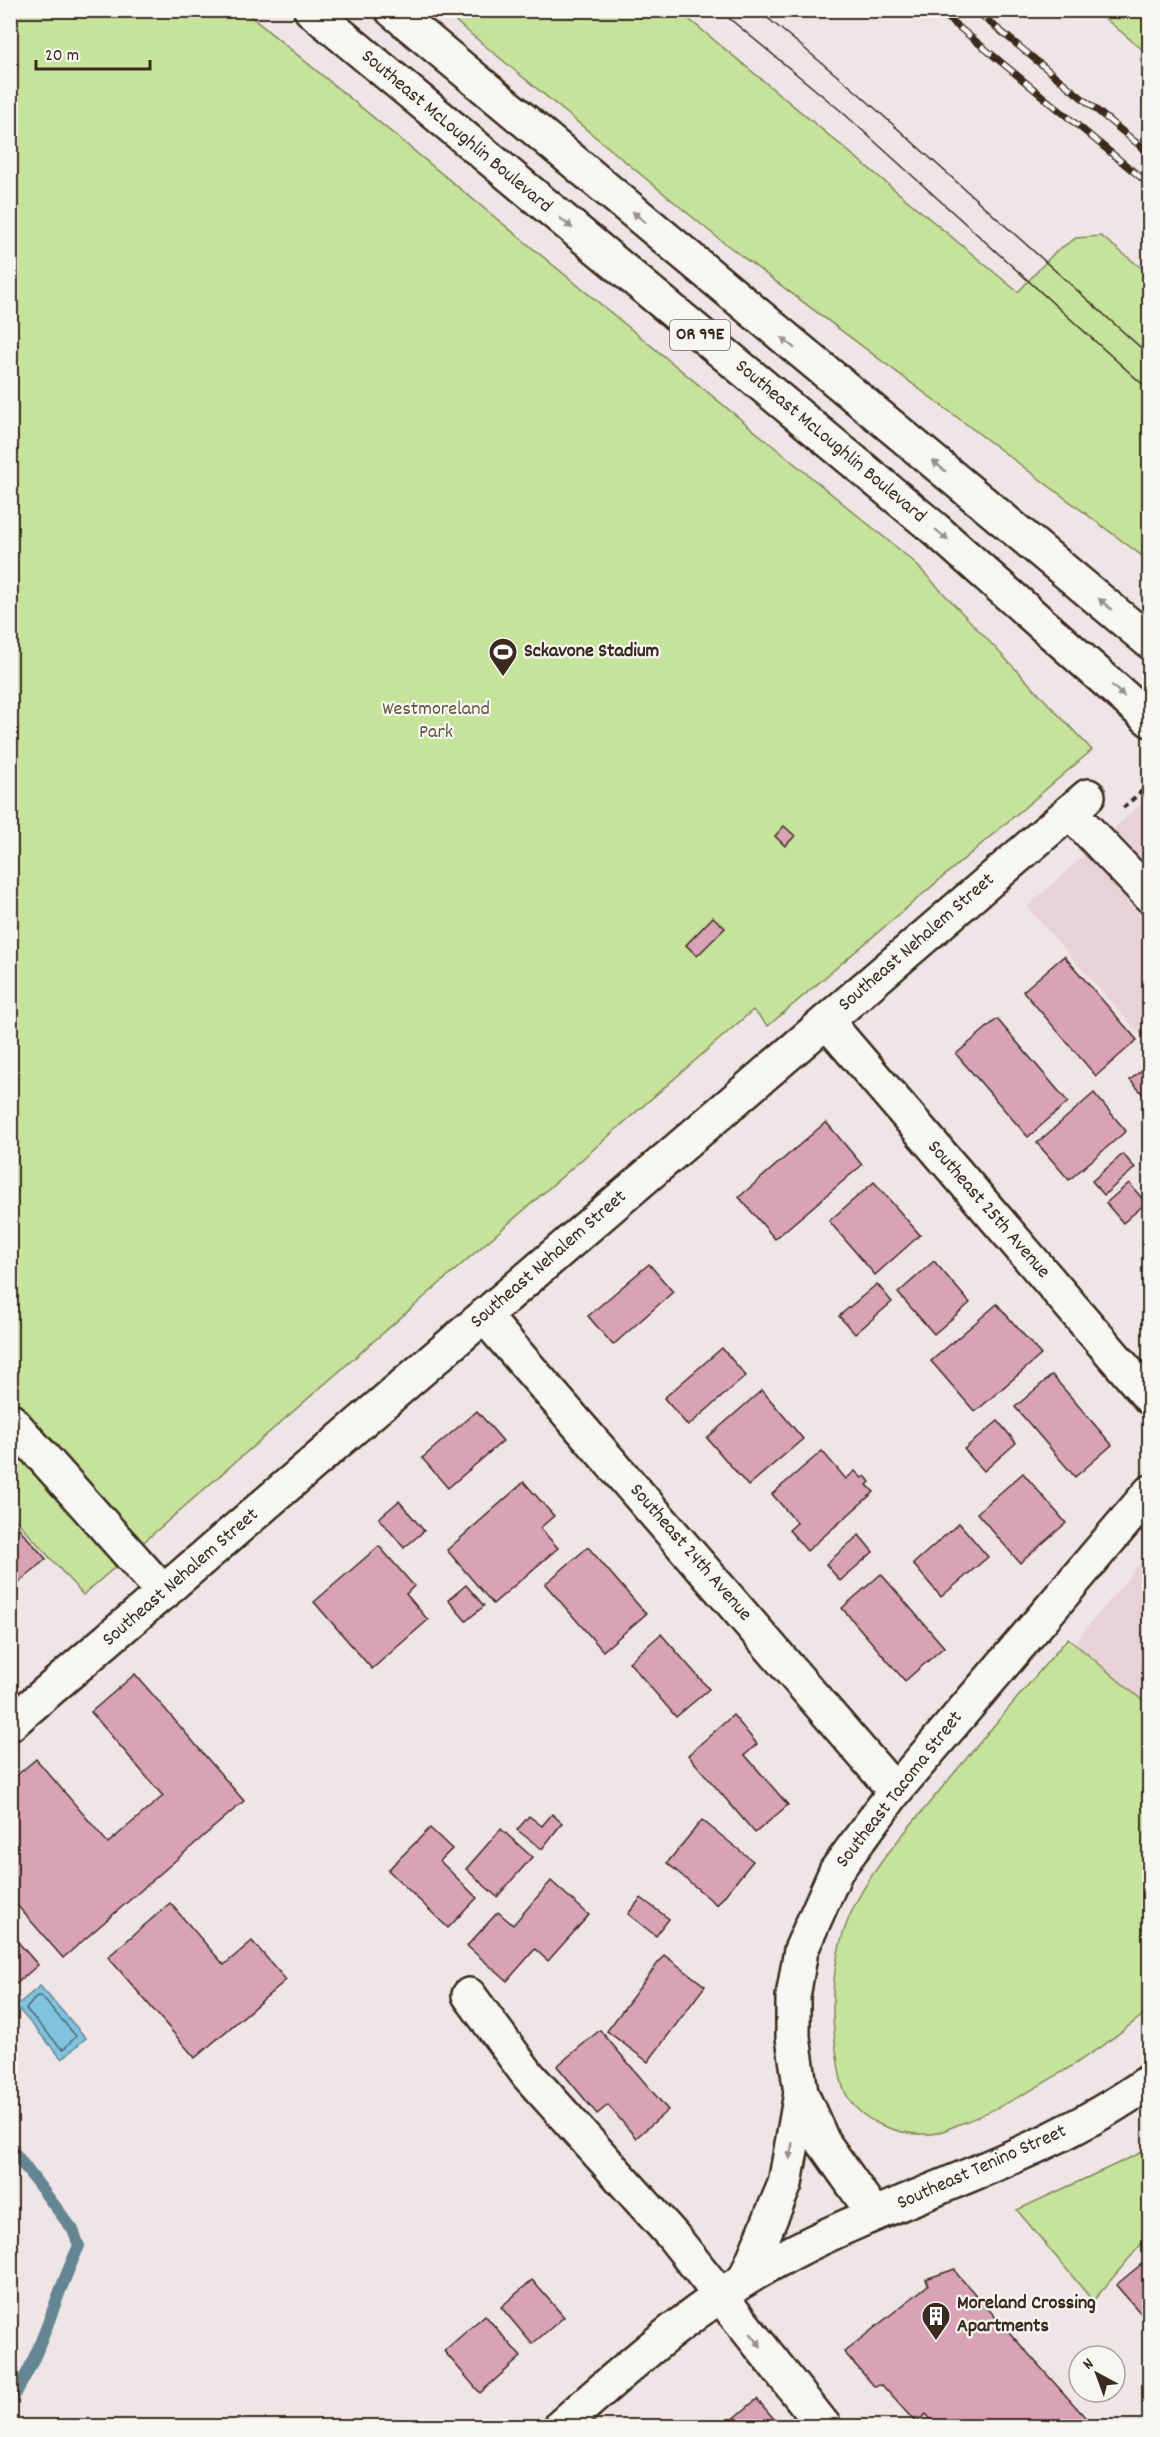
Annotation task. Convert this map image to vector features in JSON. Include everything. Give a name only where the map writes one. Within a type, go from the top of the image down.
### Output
[{"type":"main road","name":"Southeast McLoughlin Boulevard","points":[[311,10],[926,522],[1087,662],[1149,720]]},
{"type":"main road","name":"OR 99E","points":[[392,10],[757,317],[1144,634]]},
{"type":"main road","name":"Southeast Nehalem Street","points":[[10,1725],[1079,804],[1149,896]]},
{"type":"main road","name":"Southeast 25th Avenue","points":[[826,1022],[1149,1398]]},
{"type":"main road","name":"Southeast 24th Avenue","points":[[484,1316],[895,1791]]},
{"type":"main road","points":[[10,1420],[164,1593]]},
{"type":"main road","name":"Southeast Tacoma Street","points":[[874,2214],[823,2142],[801,2093],[793,2037],[793,1997],[801,1950],[816,1910],[836,1871],[895,1791],[1149,1492]]},
{"type":"main road","points":[[469,1995],[528,2075],[672,2235],[732,2287],[824,2427]]},
{"type":"main road","name":"Southeast Tenino Street","points":[[874,2214],[1005,2162],[1125,2099],[1149,2081]]},
{"type":"main road","points":[[732,2287],[782,2196],[801,2093]]},
{"type":"main road","points":[[561,2427],[641,2354],[732,2287],[792,2252],[874,2214]]},
{"type":"shaded area","points":[[1141,804],[1149,813],[1149,1045],[1027,907]]},
{"type":"shaded area","points":[[1149,1553],[1149,1706],[1074,1643]]},
{"type":"green space","name":"Westmoreland Park","points":[[11,11],[244,11],[913,561],[1092,750],[768,1026],[753,1010],[83,1595],[11,1514]]},
{"type":"green space","points":[[443,11],[679,11],[1018,292],[1056,251],[1076,238],[1101,236],[1149,274],[1149,561],[719,239]]},
{"type":"green space","points":[[1096,11],[1149,11],[1149,55]]},
{"type":"green space","points":[[1068,1638],[1149,1706],[1149,2010],[1083,2059],[1034,2089],[984,2114],[934,2134],[893,2130],[860,2112],[845,2092],[841,2079],[833,2022],[833,2003],[839,1949],[850,1915],[858,1898],[890,1850]]},
{"type":"green space","points":[[1149,2149],[1149,2235],[1093,2301],[1017,2210]]},
{"type":"water","points":[[40,1986],[86,2038],[62,2059],[16,2006]]},
{"type":"building","points":[[784,826],[795,836],[785,846],[775,836]]},
{"type":"building","points":[[713,917],[725,928],[697,956],[686,945]]},
{"type":"building","points":[[1064,956],[1137,1040],[1096,1076],[1023,991]]},
{"type":"building","points":[[997,1019],[1068,1102],[1028,1137],[956,1054]]},
{"type":"building","points":[[1150,1063],[1150,1102],[1130,1080]]},
{"type":"building","points":[[1094,1093],[1126,1131],[1069,1180],[1037,1143]]},
{"type":"building","points":[[826,1122],[862,1165],[775,1239],[739,1197]]},
{"type":"building","points":[[1123,1154],[1135,1168],[1104,1195],[1092,1181]]},
{"type":"building","points":[[874,1182],[920,1235],[875,1275],[829,1221]]},
{"type":"building","points":[[1129,1183],[1146,1203],[1123,1223],[1106,1203]]},
{"type":"building","points":[[934,1261],[970,1303],[934,1334],[898,1293]]},
{"type":"building","points":[[649,1264],[673,1292],[613,1345],[588,1316]]},
{"type":"building","points":[[877,1284],[892,1302],[855,1334],[839,1316]]},
{"type":"building","points":[[997,1304],[1041,1355],[975,1412],[931,1361]]},
{"type":"building","points":[[722,1348],[746,1376],[688,1426],[664,1398]]},
{"type":"building","points":[[1052,1375],[1112,1445],[1075,1477],[1015,1407]]},
{"type":"building","points":[[762,1390],[803,1439],[748,1486],[707,1438]]},
{"type":"building","points":[[477,1411],[503,1441],[448,1488],[422,1458]]},
{"type":"building","points":[[998,1421],[1016,1443],[984,1471],[964,1449]]},
{"type":"building","points":[[822,1451],[846,1479],[855,1471],[862,1478],[865,1476],[870,1482],[867,1485],[874,1492],[807,1551],[789,1530],[797,1523],[772,1494]]},
{"type":"building","points":[[1023,1473],[1066,1523],[1020,1563],[977,1513]]},
{"type":"building","points":[[524,1482],[554,1516],[540,1528],[558,1548],[493,1604],[447,1550]]},
{"type":"building","points":[[399,1501],[424,1531],[404,1548],[379,1518]]},
{"type":"building","points":[[10,1518],[46,1559],[10,1590]]},
{"type":"building","points":[[959,1523],[988,1557],[941,1597],[913,1564]]},
{"type":"building","points":[[859,1535],[873,1552],[840,1581],[826,1564]]},
{"type":"building","points":[[379,1546],[414,1586],[406,1594],[428,1620],[372,1669],[314,1602]]},
{"type":"building","points":[[588,1547],[646,1614],[603,1651],[545,1584]]},
{"type":"building","points":[[881,1574],[944,1647],[905,1681],[842,1608]]},
{"type":"building","points":[[466,1585],[484,1606],[466,1621],[448,1600]]},
{"type":"building","points":[[661,1634],[709,1689],[676,1717],[629,1662]]},
{"type":"building","points":[[135,1674],[244,1801],[63,1958],[10,1897],[10,1781],[36,1759],[108,1843],[163,1796],[91,1712]]},
{"type":"building","points":[[733,1715],[757,1744],[745,1755],[788,1805],[755,1833],[688,1755]]},
{"type":"building","points":[[552,1814],[562,1823],[542,1849],[517,1830],[529,1816],[542,1826]]},
{"type":"building","points":[[702,1820],[753,1861],[717,1905],[667,1863]]},
{"type":"building","points":[[430,1828],[452,1849],[440,1861],[477,1898],[448,1928],[388,1870]]},
{"type":"building","points":[[501,1829],[532,1857],[497,1897],[466,1869]]},
{"type":"building","points":[[551,1881],[589,1915],[548,1961],[535,1949],[507,1981],[467,1946],[498,1912],[513,1925]]},
{"type":"building","points":[[641,1898],[669,1919],[656,1936],[628,1914]]},
{"type":"building","points":[[170,1903],[224,1965],[252,1941],[286,1980],[195,2058],[108,1957]]},
{"type":"building","points":[[10,1933],[38,1965],[10,1989]]},
{"type":"building","points":[[664,1955],[705,1986],[648,2062],[607,2031]]},
{"type":"building","points":[[600,2030],[668,2110],[636,2138],[608,2105],[597,2114],[557,2066]]},
{"type":"building","points":[[1150,2257],[1150,2324],[1116,2285]]},
{"type":"building","name":"Moreland Crossing Apartments","points":[[955,2269],[1067,2397],[1067,2404],[1073,2404],[1093,2426],[937,2426],[926,2414],[916,2423],[882,2385],[874,2386],[844,2352],[928,2285],[926,2279]]},
{"type":"building","points":[[532,2280],[564,2317],[532,2344],[501,2307]]},
{"type":"building","points":[[485,2315],[521,2357],[480,2393],[444,2351]]},
{"type":"building","points":[[757,2399],[780,2426],[725,2426]]},
{"type":"waterway","points":[[10,2147],[73,2230],[79,2246],[31,2365],[10,2402]]},
{"type":"tram line","points":[[719,10],[841,111],[1150,391]]},
{"type":"tram line","points":[[758,10],[858,93],[1150,356]]},
{"type":"railway","points":[[938,10],[1150,185]]},
{"type":"railway","points":[[975,10],[1150,154]]},
{"type":"place","name":"Sckavone Stadium","points":[[503,678]]},
{"type":"place","name":"Moreland Crossing Apartments","points":[[936,2342]]}]
